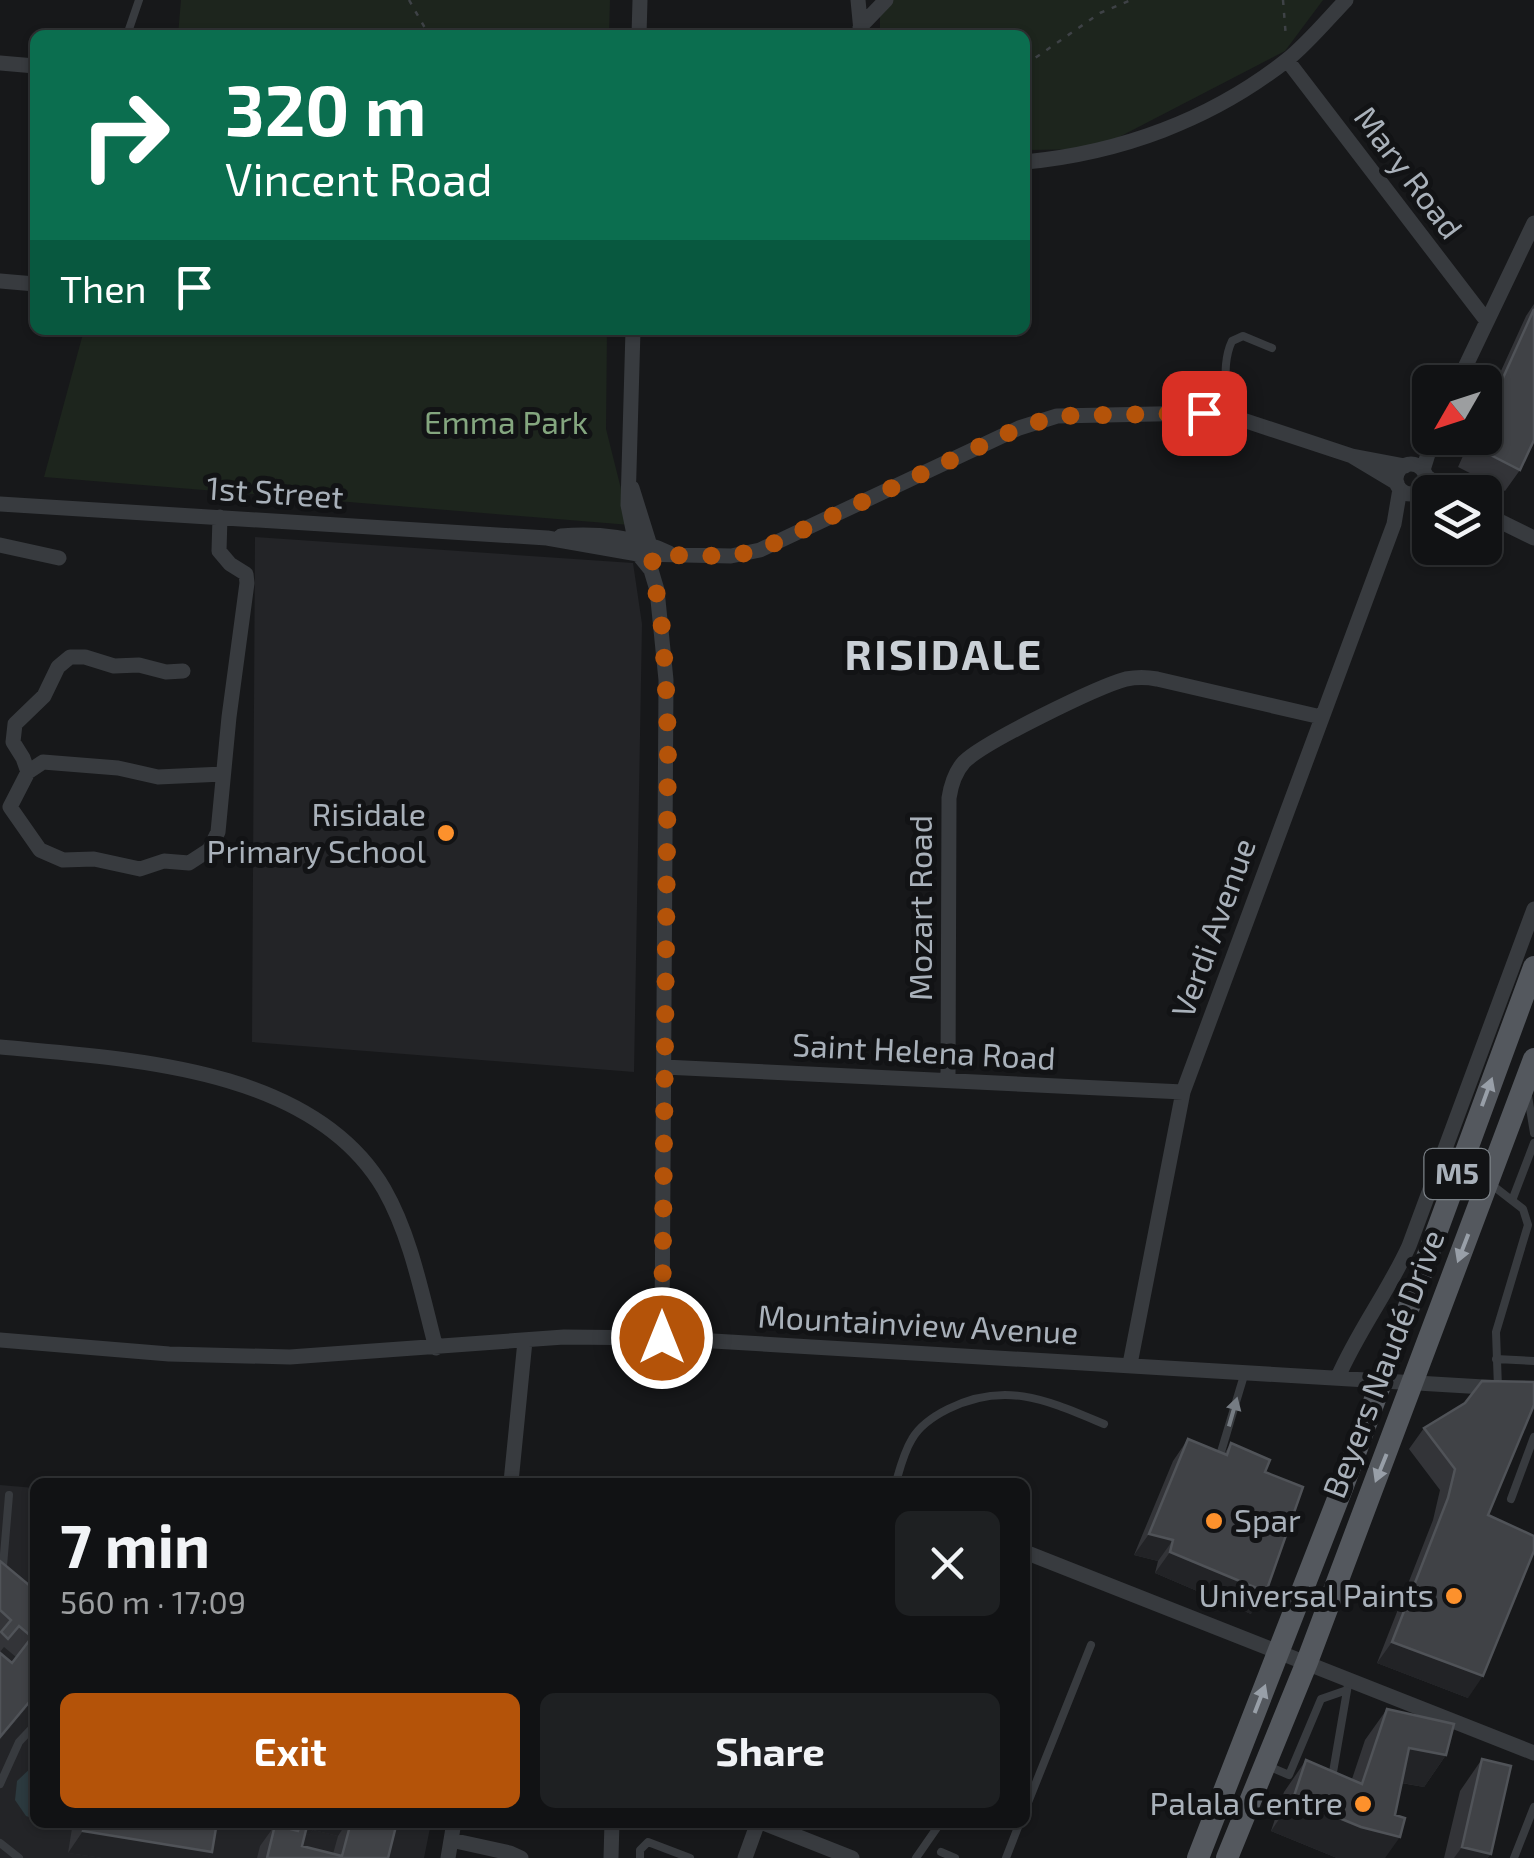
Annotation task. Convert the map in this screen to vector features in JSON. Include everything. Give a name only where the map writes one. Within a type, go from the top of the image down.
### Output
[{"type":"main road","name":"Beyers Naudé Drive","points":[[1198,1858],[1381,1381],[1534,966]]},
{"type":"main road","name":"Beyers Naudé Drive","points":[[1232,1854],[1534,1059]]},
{"type":"street","points":[[639,30],[640,0]]},
{"type":"street","points":[[858,0],[861,30]]},
{"type":"street","points":[[862,30],[886,0]]},
{"type":"street","points":[[1030,161],[1093,154],[1148,138],[1232,96],[1287,60],[1346,0]]},
{"type":"street","name":"Mary Road","points":[[1287,60],[1486,320]]},
{"type":"street","points":[[0,63],[30,66]]},
{"type":"street","points":[[1466,365],[1534,223]]},
{"type":"street","points":[[0,281],[30,284]]},
{"type":"street","points":[[633,335],[631,485],[657,590],[668,746],[662,1338]]},
{"type":"street","name":"1st Street","points":[[0,504],[547,538],[649,553],[731,556],[760,550],[1019,428],[1057,416],[1225,416],[1352,456]]},
{"type":"street","points":[[1412,491],[1396,476],[1416,469],[1423,455]]},
{"type":"street","points":[[1352,456],[1416,469],[1424,475]]},
{"type":"street","points":[[1352,456],[1412,491]]},
{"type":"street","points":[[1416,469],[1418,475]]},
{"type":"street","name":"Verdi Avenue","points":[[1130,1364],[1182,1092],[1394,524],[1412,491]]},
{"type":"street","points":[[220,517],[219,552],[246,574],[247,583],[218,832],[209,850],[189,863],[169,861],[140,869],[94,859],[62,860],[40,850],[10,807],[28,772],[36,765],[52,761],[158,777],[224,774]]},
{"type":"street","points":[[1502,522],[1534,538]]},
{"type":"street","points":[[0,545],[58,558]]},
{"type":"street","points":[[28,772],[13,742],[15,724],[44,696],[58,667],[67,659],[85,657],[114,666],[183,671]]},
{"type":"street","name":"Mozart Road","points":[[948,1081],[949,798],[962,764],[986,746],[1076,700],[1120,681],[1144,676],[1321,718]]},
{"type":"street","name":"Beyers Naudé Drive","points":[[1338,1377],[1408,1246],[1534,908]]},
{"type":"street","points":[[0,1047],[134,1060],[210,1077],[306,1110],[358,1154],[384,1188],[408,1249],[436,1348]]},
{"type":"street","name":"Saint Helena Road","points":[[664,1067],[1182,1092]]},
{"type":"street","name":"Mountainview Avenue","points":[[0,1340],[219,1356],[290,1356],[581,1336],[662,1338],[1130,1364],[1244,1372],[1300,1382],[1338,1377],[1534,1390]]},
{"type":"street","points":[[511,1478],[526,1341]]},
{"type":"street","points":[[1030,1554],[1307,1662],[1348,1684],[1534,1753]]},
{"type":"street","points":[[448,1858],[453,1828]]},
{"type":"street","points":[[611,1858],[612,1828]]},
{"type":"street","points":[[745,1858],[758,1828]]},
{"type":"street","points":[[772,1828],[824,1853],[852,1858]]},
{"type":"street","points":[[451,1840],[510,1852],[521,1858]]},
{"type":"lane","points":[[129,30],[140,0]]},
{"type":"lane","points":[[1225,416],[1224,363],[1232,342],[1244,336],[1272,348]]},
{"type":"lane","points":[[1525,1082],[1534,1133]]},
{"type":"lane","points":[[1512,1198],[1534,1143]]},
{"type":"lane","points":[[1488,1182],[1523,1209],[1528,1225],[1500,1313],[1498,1388]]},
{"type":"lane","points":[[1496,1359],[1534,1361]]},
{"type":"lane","points":[[1222,1452],[1244,1372]]},
{"type":"lane","points":[[897,1478],[917,1432],[942,1412],[984,1395],[1032,1396],[1104,1424]]},
{"type":"lane","points":[[1512,1499],[1534,1437]]},
{"type":"lane","points":[[9,1494],[2,1566],[14,1577]]},
{"type":"lane","points":[[1030,1798],[1091,1645]]},
{"type":"lane","points":[[1289,1775],[1322,1699],[1348,1684]]},
{"type":"lane","points":[[1324,1787],[1332,1781],[1348,1684]]},
{"type":"lane","points":[[0,1784],[19,1742],[30,1730]]},
{"type":"lane","points":[[1264,1765],[1307,1781]]},
{"type":"lane","points":[[1514,1858],[1534,1807]]},
{"type":"lane","points":[[916,1858],[936,1828]]},
{"type":"lane","points":[[1006,1858],[1018,1828]]},
{"type":"lane","points":[[0,1842],[19,1858]]},
{"type":"lane","points":[[640,1858],[640,1850],[648,1842],[690,1858]]},
{"type":"lane","points":[[941,1852],[956,1858]]},
{"type":"path","points":[[409,0],[426,30]]},
{"type":"path","points":[[1030,61],[1100,12],[1131,0]]},
{"type":"path","points":[[1283,0],[1287,60]]},
{"type":"shaded area","name":"Risidale Primary School","points":[[255,537],[633,563],[642,624],[634,1072],[252,1042]]},
{"type":"shaded area","points":[[0,1485],[30,1488],[30,1828],[430,1828],[424,1858],[0,1858]]},
{"type":"shaded area","points":[[30,1769],[30,1817],[15,1800],[17,1781]]},
{"type":"green space","points":[[181,0],[610,0],[609,30],[178,30]]},
{"type":"green space","points":[[886,0],[1323,0],[1285,51],[1096,149],[1030,150],[1030,30],[880,30],[880,7]]},
{"type":"green space","name":"Emma Park","points":[[83,335],[607,335],[606,429],[630,525],[44,477]]},
{"type":"building","points":[[1534,309],[1534,440],[1520,470],[1491,455],[1502,455],[1502,380]]},
{"type":"building","points":[[1482,1381],[1534,1382],[1534,1405],[1488,1515],[1534,1536],[1534,1551],[1483,1676],[1392,1642],[1448,1498],[1455,1469],[1424,1428],[1465,1403]]},
{"type":"building","points":[[1188,1439],[1227,1455],[1231,1443],[1270,1460],[1265,1472],[1303,1487],[1266,1592],[1170,1552],[1173,1540],[1149,1534]]},
{"type":"building","points":[[0,1561],[30,1586],[30,1635],[19,1626],[8,1639],[1,1632],[11,1620],[0,1610]]},
{"type":"building","points":[[30,1640],[30,1701],[0,1737],[0,1653],[12,1663]]},
{"type":"building","points":[[1387,1709],[1454,1724],[1446,1755],[1409,1748],[1395,1815],[1405,1818],[1400,1837],[1361,1827],[1293,1799],[1306,1760],[1362,1784]]},
{"type":"building","points":[[1482,1759],[1511,1766],[1491,1854],[1462,1847]]},
{"type":"building","points":[[84,1828],[216,1828],[212,1852],[83,1831]]},
{"type":"building","points":[[274,1828],[306,1828],[302,1846],[342,1856],[349,1828],[396,1828],[388,1858],[267,1858]]},
{"type":"place","name":"Risidale Primary School","points":[[446,833]]},
{"type":"place","name":"Spar","points":[[1214,1521]]},
{"type":"place","name":"Universal Paints","points":[[1454,1596]]},
{"type":"place","name":"Palala Centre","points":[[1363,1804]]},
{"type":"district","name":"RISIDALE","points":[[944,655]]},
{"type":"route","points":[[662,1338],[668,746],[666,680],[659,604],[651,570],[653,555],[731,556],[760,550],[1019,428],[1057,416],[1204,413]]}]
